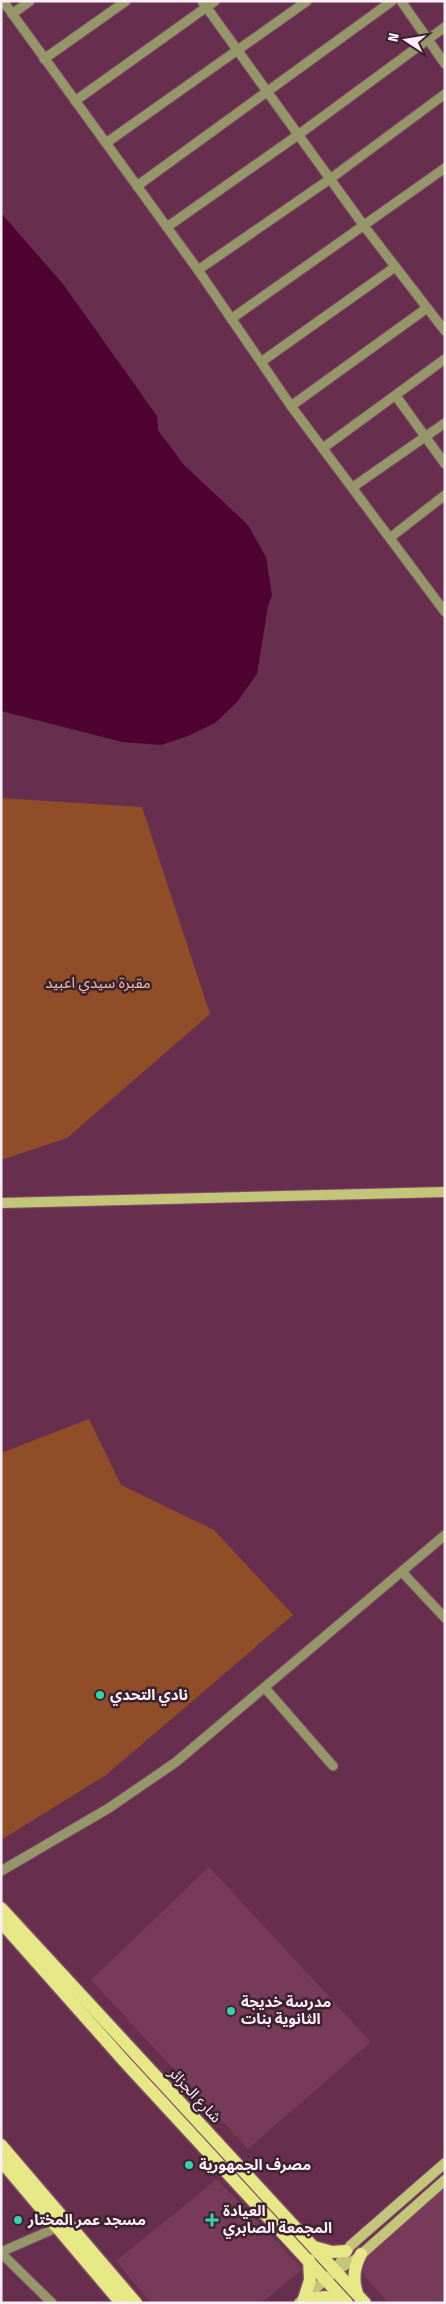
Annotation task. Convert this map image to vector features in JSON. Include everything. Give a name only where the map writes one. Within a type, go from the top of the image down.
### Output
[{"type":"main road","points":[[1,1203],[445,1192]]},
{"type":"main road","name":"شارع الجزائر","points":[[1,1908],[313,2247],[347,2302]]},
{"type":"main road","name":"شارع الجزائر","points":[[1,1922],[125,2062],[309,2260],[362,2299]]},
{"type":"main road","points":[[1,2145],[136,2303]]},
{"type":"main road","points":[[1,2161],[120,2303]]},
{"type":"main road","points":[[330,2275],[346,2251],[445,2162]]},
{"type":"main road","points":[[302,2301],[330,2275],[361,2254],[445,2180]]},
{"type":"main road","points":[[313,2247],[326,2251],[346,2251]]},
{"type":"main road","points":[[361,2254],[354,2271],[354,2283],[362,2299]]},
{"type":"main road","points":[[302,2301],[310,2280],[309,2260]]},
{"type":"main road","points":[[302,2301],[326,2297],[347,2302]]},
{"type":"street","points":[[3,1],[198,270],[322,448],[391,537],[445,612]]},
{"type":"street","points":[[12,14],[30,1]]},
{"type":"street","points":[[44,59],[126,1]]},
{"type":"street","points":[[75,101],[204,4],[215,1]]},
{"type":"street","points":[[106,143],[307,1]]},
{"type":"street","points":[[137,186],[392,1]]},
{"type":"street","points":[[401,1],[445,64]]},
{"type":"street","points":[[204,4],[364,226],[445,331]]},
{"type":"street","points":[[167,227],[298,135],[445,27]]},
{"type":"street","points":[[198,270],[330,179],[445,94]]},
{"type":"street","points":[[231,319],[445,168]]},
{"type":"street","points":[[261,362],[395,267]]},
{"type":"street","points":[[292,406],[427,308]]},
{"type":"street","points":[[322,448],[445,359]]},
{"type":"street","points":[[396,396],[445,464]]},
{"type":"street","points":[[353,487],[445,423]]},
{"type":"street","points":[[391,537],[445,495]]},
{"type":"street","points":[[1,1871],[144,1786],[176,1762],[445,1535]]},
{"type":"street","points":[[402,1572],[445,1618]]},
{"type":"street","points":[[265,1688],[333,1766]]},
{"type":"street","points":[[52,2303],[1,2252],[56,2228]]},
{"type":"shaded area","points":[[1,213],[63,284],[157,416],[158,430],[184,465],[248,525],[266,557],[272,595],[268,606],[257,674],[237,702],[215,723],[188,736],[161,745],[122,742],[1,711]]},
{"type":"shaded area","name":"مدرسة خديجة الثانوية بنات","points":[[209,1867],[371,2042],[248,2149],[91,1980]]},
{"type":"shaded area","name":"العيادة المجمعة الصابري","points":[[217,2179],[303,2269],[261,2303],[151,2303],[116,2261]]},
{"type":"shaded area","points":[[445,2184],[445,2303],[389,2303],[365,2277],[362,2266],[364,2260],[368,2254]]},
{"type":"green space","name":"مقبرة سيدي اعبيد","points":[[1,798],[142,807],[210,1014],[67,1138],[1,1160]]},
{"type":"green space","name":"نادي التحدي","points":[[89,1419],[121,1485],[214,1530],[293,1615],[106,1775],[1,1840],[1,1453]]},
{"type":"place","name":"نادي التحدي","points":[[100,1695]]},
{"type":"place","name":"مدرسة خديجة الثانوية بنات","points":[[231,2011]]},
{"type":"place","name":"مصرف الجمهورية","points":[[189,2165]]},
{"type":"place","name":"مسجد عمر المختار","points":[[18,2220]]},
{"type":"place","name":"العيادة المجمعة الصابري","points":[[212,2220]]}]
